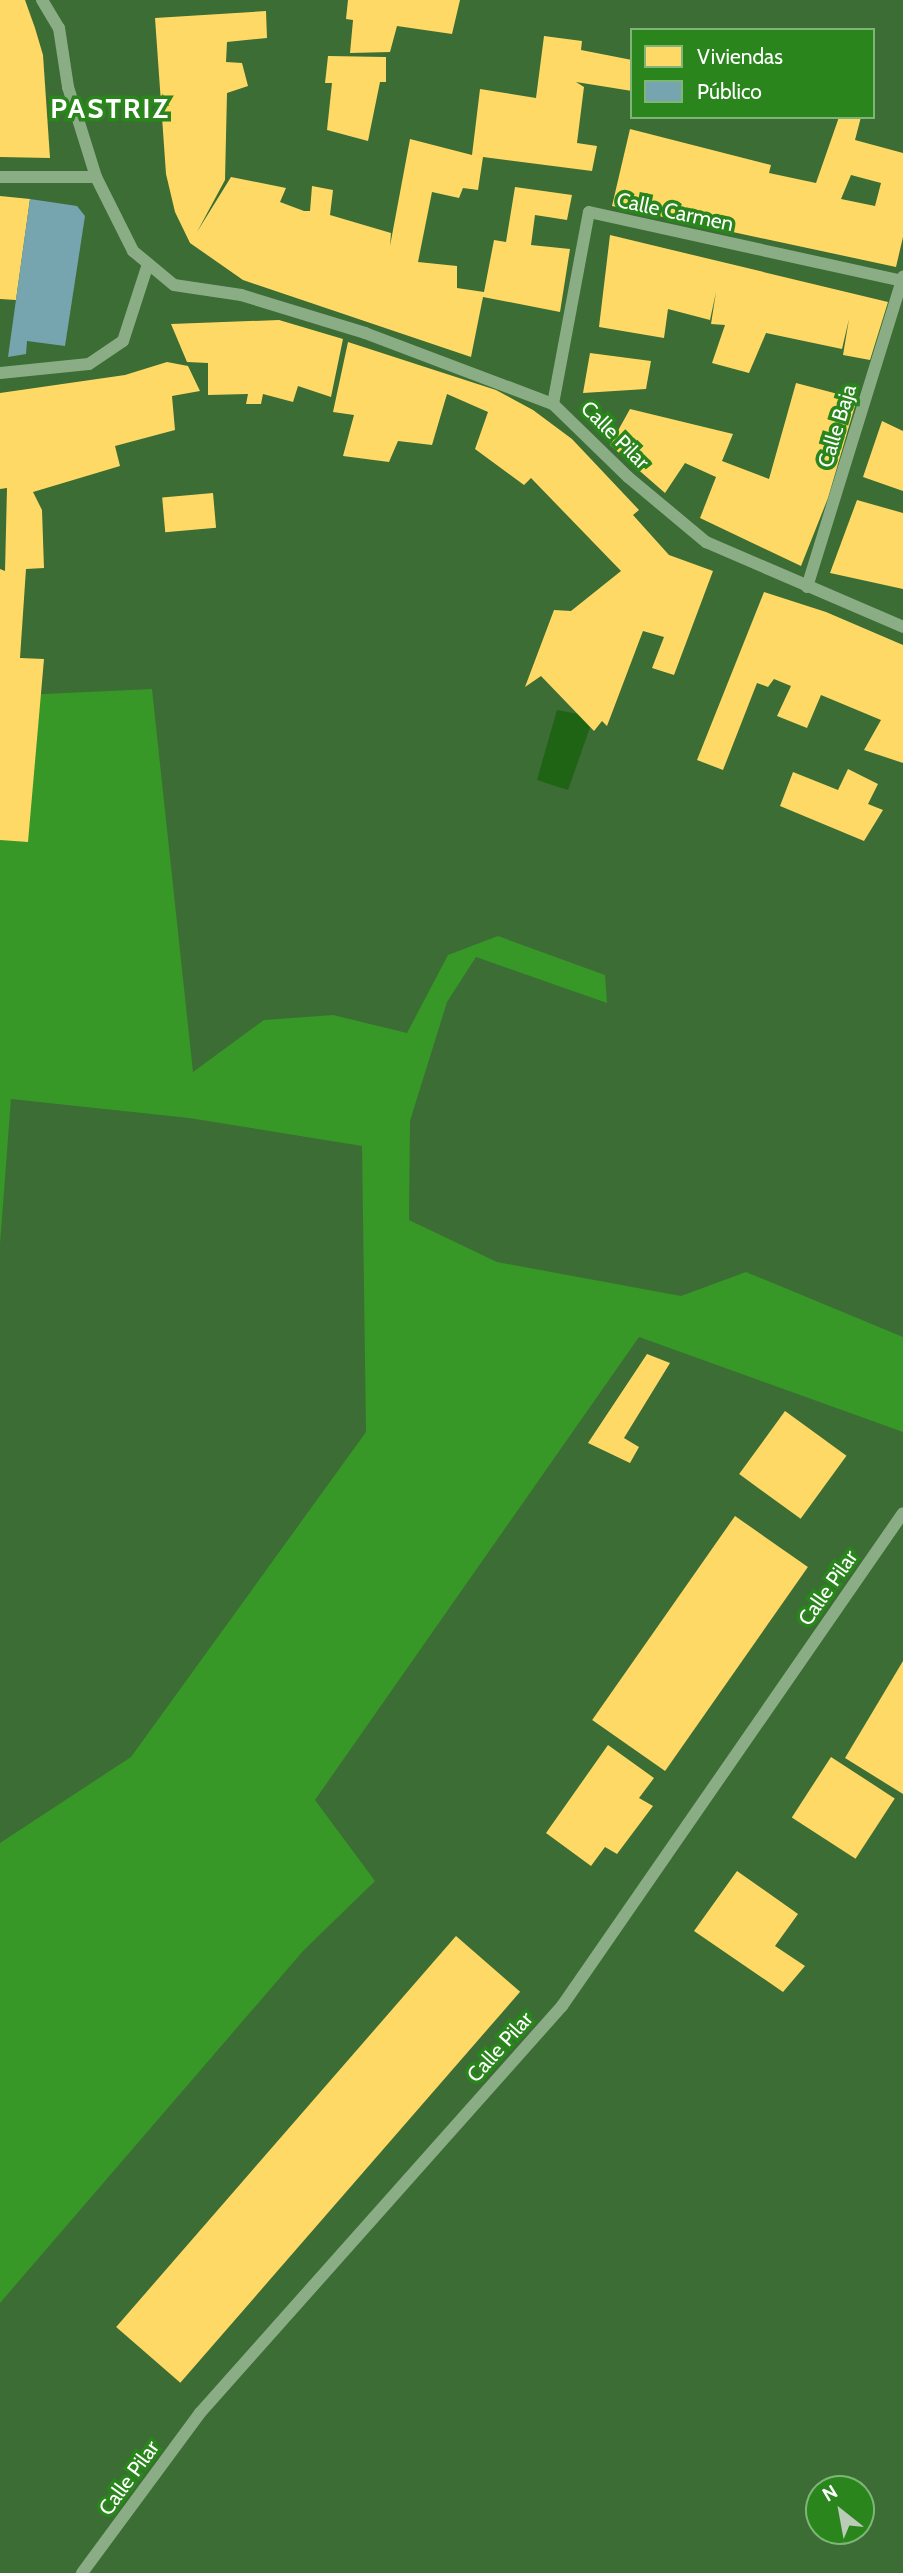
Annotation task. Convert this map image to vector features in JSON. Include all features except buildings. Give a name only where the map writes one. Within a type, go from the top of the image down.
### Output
[{"type":"street","name":"Calle Pilar","points":[[42,0],[59,27],[68,88],[96,177],[133,251],[174,285],[241,295],[365,333],[553,404],[628,477],[706,542],[903,627]]},
{"type":"street","points":[[0,177],[96,177]]},
{"type":"street","name":"Calle Carmen","points":[[553,404],[589,212],[903,279]]},
{"type":"street","points":[[0,373],[89,365],[123,341],[148,264]]},
{"type":"street","name":"Calle Baja","points":[[807,587],[903,279]]},
{"type":"street","name":"Calle Pilar","points":[[82,2573],[200,2413],[562,2006],[903,1513]]},
{"type":"shaded area","points":[[152,689],[193,1072],[264,1020],[333,1015],[407,1033],[448,955],[498,936],[605,975],[607,1003],[476,957],[447,1002],[410,1121],[409,1220],[497,1262],[681,1296],[746,1272],[903,1337],[903,1432],[639,1337],[315,1800],[375,1881],[303,1951],[0,2303],[0,1843],[131,1757],[366,1432],[362,1146],[189,1118],[11,1099],[0,1244],[0,696]]},
{"type":"shaded area","points":[[557,710],[578,714],[590,727],[568,790],[537,780]]},
{"type":"district","name":"PASTRIZ","points":[[110,108]]}]
